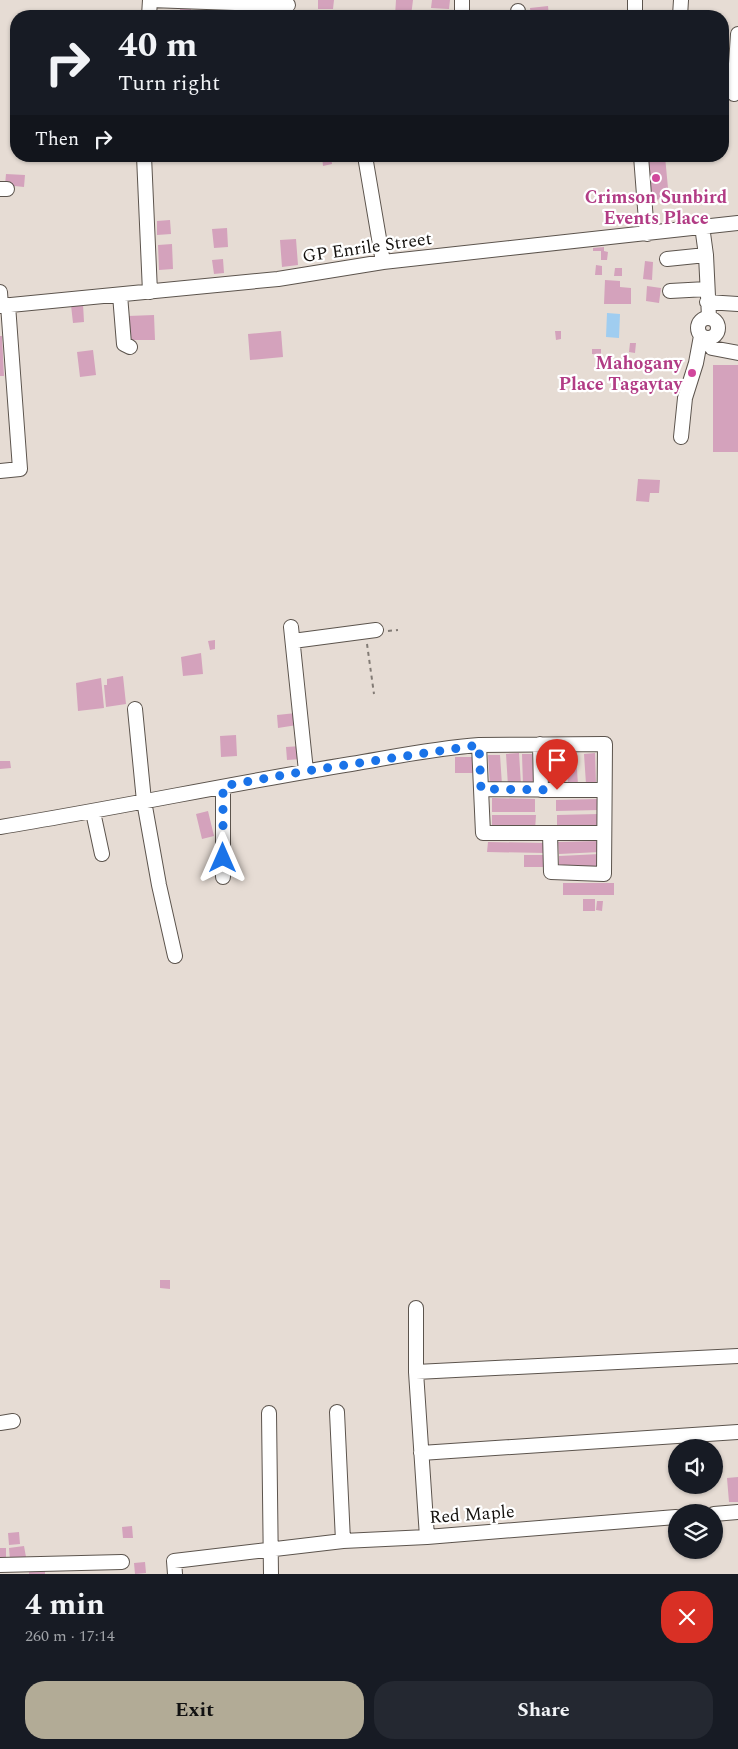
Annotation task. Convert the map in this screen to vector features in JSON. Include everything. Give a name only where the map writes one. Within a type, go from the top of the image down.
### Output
[{"type":"street","points":[[150,0],[288,7]]},
{"type":"street","points":[[732,94],[738,34]]},
{"type":"street","points":[[144,162],[150,292]]},
{"type":"street","points":[[366,162],[383,262]]},
{"type":"street","points":[[641,162],[647,234]]},
{"type":"street","name":"GP Enrile Street","points":[[2,302],[120,295],[278,279],[383,262],[738,223]]},
{"type":"street","points":[[702,226],[706,255],[708,318],[702,319],[698,324],[698,330],[712,348],[738,353]]},
{"type":"street","points":[[667,259],[706,255]]},
{"type":"street","points":[[670,291],[707,296],[738,304]]},
{"type":"street","points":[[120,295],[124,344],[130,347]]},
{"type":"street","points":[[0,471],[20,469],[7,381],[2,302]]},
{"type":"street","points":[[681,437],[685,398],[704,337]]},
{"type":"street","points":[[291,627],[306,771]]},
{"type":"street","points":[[293,642],[371,630]]},
{"type":"street","points":[[135,709],[144,800],[159,885],[175,956]]},
{"type":"street","points":[[540,744],[541,790]]},
{"type":"street","points":[[0,827],[93,812],[144,800],[306,771],[479,745],[605,744],[604,874],[551,872],[550,833]]},
{"type":"street","points":[[479,745],[483,832],[604,832]]},
{"type":"street","points":[[223,786],[224,876]]},
{"type":"street","points":[[481,789],[604,790]]},
{"type":"street","points":[[93,812],[102,854]]},
{"type":"street","points":[[416,1308],[416,1372],[426,1537]]},
{"type":"street","points":[[416,1372],[738,1356]]},
{"type":"street","points":[[337,1412],[343,1541]]},
{"type":"street","points":[[269,1413],[271,1574]]},
{"type":"street","points":[[421,1453],[738,1432]]},
{"type":"street","points":[[723,1513],[738,1512]]},
{"type":"street","name":"Red Maple","points":[[174,1574],[174,1561],[343,1541],[426,1537],[668,1518]]},
{"type":"street","points":[[0,1565],[122,1562]]},
{"type":"path","points":[[371,630],[374,694]]},
{"type":"water","points":[[607,313],[620,314],[619,338],[606,337]]},
{"type":"building","points":[[318,0],[334,0],[333,9],[318,9]]},
{"type":"building","points":[[396,0],[413,0],[412,10],[395,10]]},
{"type":"building","points":[[432,0],[450,0],[449,9],[431,8]]},
{"type":"building","points":[[180,6],[191,7],[191,10],[180,10]]},
{"type":"building","points":[[548,6],[548,10],[530,10],[530,8]]},
{"type":"building","points":[[323,162],[332,162],[332,164],[323,166]]},
{"type":"building","name":"Crimson Sunbird Events Place","points":[[647,162],[666,162],[669,199],[646,200]]},
{"type":"building","points":[[6,174],[25,175],[24,187],[5,185]]},
{"type":"building","points":[[170,220],[171,234],[157,235],[157,221]]},
{"type":"building","points":[[227,228],[228,247],[214,248],[212,229]]},
{"type":"building","points":[[296,239],[298,265],[282,267],[280,240]]},
{"type":"building","points":[[172,244],[173,269],[159,270],[158,245]]},
{"type":"building","points":[[604,247],[604,251],[608,252],[607,260],[601,260],[601,251],[593,251],[593,248]]},
{"type":"building","points":[[223,259],[224,273],[214,274],[212,260]]},
{"type":"building","points":[[645,261],[653,262],[652,280],[643,279]]},
{"type":"building","points":[[596,265],[602,266],[602,275],[595,275]]},
{"type":"building","points":[[615,268],[622,268],[622,276],[614,276]]},
{"type":"building","points":[[605,280],[620,281],[620,287],[631,288],[631,304],[604,304]]},
{"type":"building","points":[[647,286],[661,288],[659,303],[646,301]]},
{"type":"building","points":[[83,304],[84,322],[73,323],[71,305]]},
{"type":"building","points":[[154,315],[155,340],[129,340],[128,316]]},
{"type":"building","points":[[281,331],[283,357],[250,360],[248,334]]},
{"type":"building","points":[[555,331],[561,331],[561,339],[556,340]]},
{"type":"building","points":[[0,336],[2,336],[4,376],[0,376]]},
{"type":"building","points":[[630,343],[636,343],[635,353],[629,352]]},
{"type":"building","points":[[592,349],[601,349],[601,355],[592,354]]},
{"type":"building","points":[[93,350],[96,375],[80,377],[77,352]]},
{"type":"building","points":[[713,365],[738,365],[738,452],[713,452]]},
{"type":"building","points":[[638,479],[660,480],[659,493],[650,493],[649,502],[636,501]]},
{"type":"building","points":[[215,640],[215,649],[210,650],[208,641]]},
{"type":"building","points":[[201,653],[203,674],[183,676],[181,657]]},
{"type":"building","points":[[123,676],[126,704],[106,707],[104,685],[107,685],[107,679]]},
{"type":"building","points":[[101,678],[104,708],[78,711],[76,683]]},
{"type":"building","points":[[296,713],[297,725],[278,728],[277,715]]},
{"type":"building","points":[[236,735],[237,756],[221,757],[220,736]]},
{"type":"building","points":[[301,746],[302,759],[287,760],[286,747]]},
{"type":"building","points":[[519,753],[521,785],[508,786],[506,754]]},
{"type":"building","points":[[551,753],[562,753],[564,783],[553,783]]},
{"type":"building","points":[[595,753],[596,784],[586,784],[584,754]]},
{"type":"building","points":[[522,754],[532,754],[534,784],[523,785]]},
{"type":"building","points":[[576,754],[578,785],[568,785],[566,755]]},
{"type":"building","points":[[488,755],[500,755],[502,785],[490,786]]},
{"type":"building","points":[[455,757],[472,757],[473,773],[455,773]]},
{"type":"building","points":[[0,761],[10,761],[11,768],[0,769]]},
{"type":"building","points":[[492,798],[535,799],[535,812],[492,812]]},
{"type":"building","points":[[598,799],[599,810],[556,811],[556,800]]},
{"type":"building","points":[[208,811],[214,836],[202,839],[196,814]]},
{"type":"building","points":[[599,814],[599,827],[557,829],[557,815]]},
{"type":"building","points":[[492,815],[536,815],[535,830],[492,830]]},
{"type":"building","points":[[600,841],[600,852],[559,854],[558,842]]},
{"type":"building","points":[[488,842],[545,843],[545,853],[487,852]]},
{"type":"building","points":[[600,854],[601,868],[559,870],[559,856]]},
{"type":"building","points":[[524,855],[544,855],[544,867],[524,867]]},
{"type":"building","points":[[563,883],[614,883],[614,895],[563,895]]},
{"type":"building","points":[[583,899],[595,899],[595,911],[583,911]]},
{"type":"building","points":[[597,901],[603,901],[602,911],[596,910]]},
{"type":"building","points":[[160,1280],[170,1280],[170,1289],[160,1288]]},
{"type":"building","points":[[738,1477],[738,1502],[729,1502],[727,1478]]},
{"type":"building","points":[[132,1526],[133,1538],[123,1538],[122,1527]]},
{"type":"building","points":[[19,1532],[20,1544],[9,1545],[8,1533]]},
{"type":"building","points":[[24,1546],[26,1557],[10,1560],[9,1548]]},
{"type":"building","points":[[0,1548],[6,1548],[6,1560],[0,1560]]},
{"type":"building","points":[[145,1562],[146,1573],[135,1574],[134,1563]]},
{"type":"building","points":[[45,1569],[45,1574],[29,1574],[29,1570]]},
{"type":"place","name":"Crimson Sunbird Events Place","points":[[656,178]]},
{"type":"place","name":"Mahogany Place Tagaytay","points":[[692,373]]},
{"type":"route","points":[[223,858],[223,786],[306,771],[479,745],[481,789],[557,790]]}]
